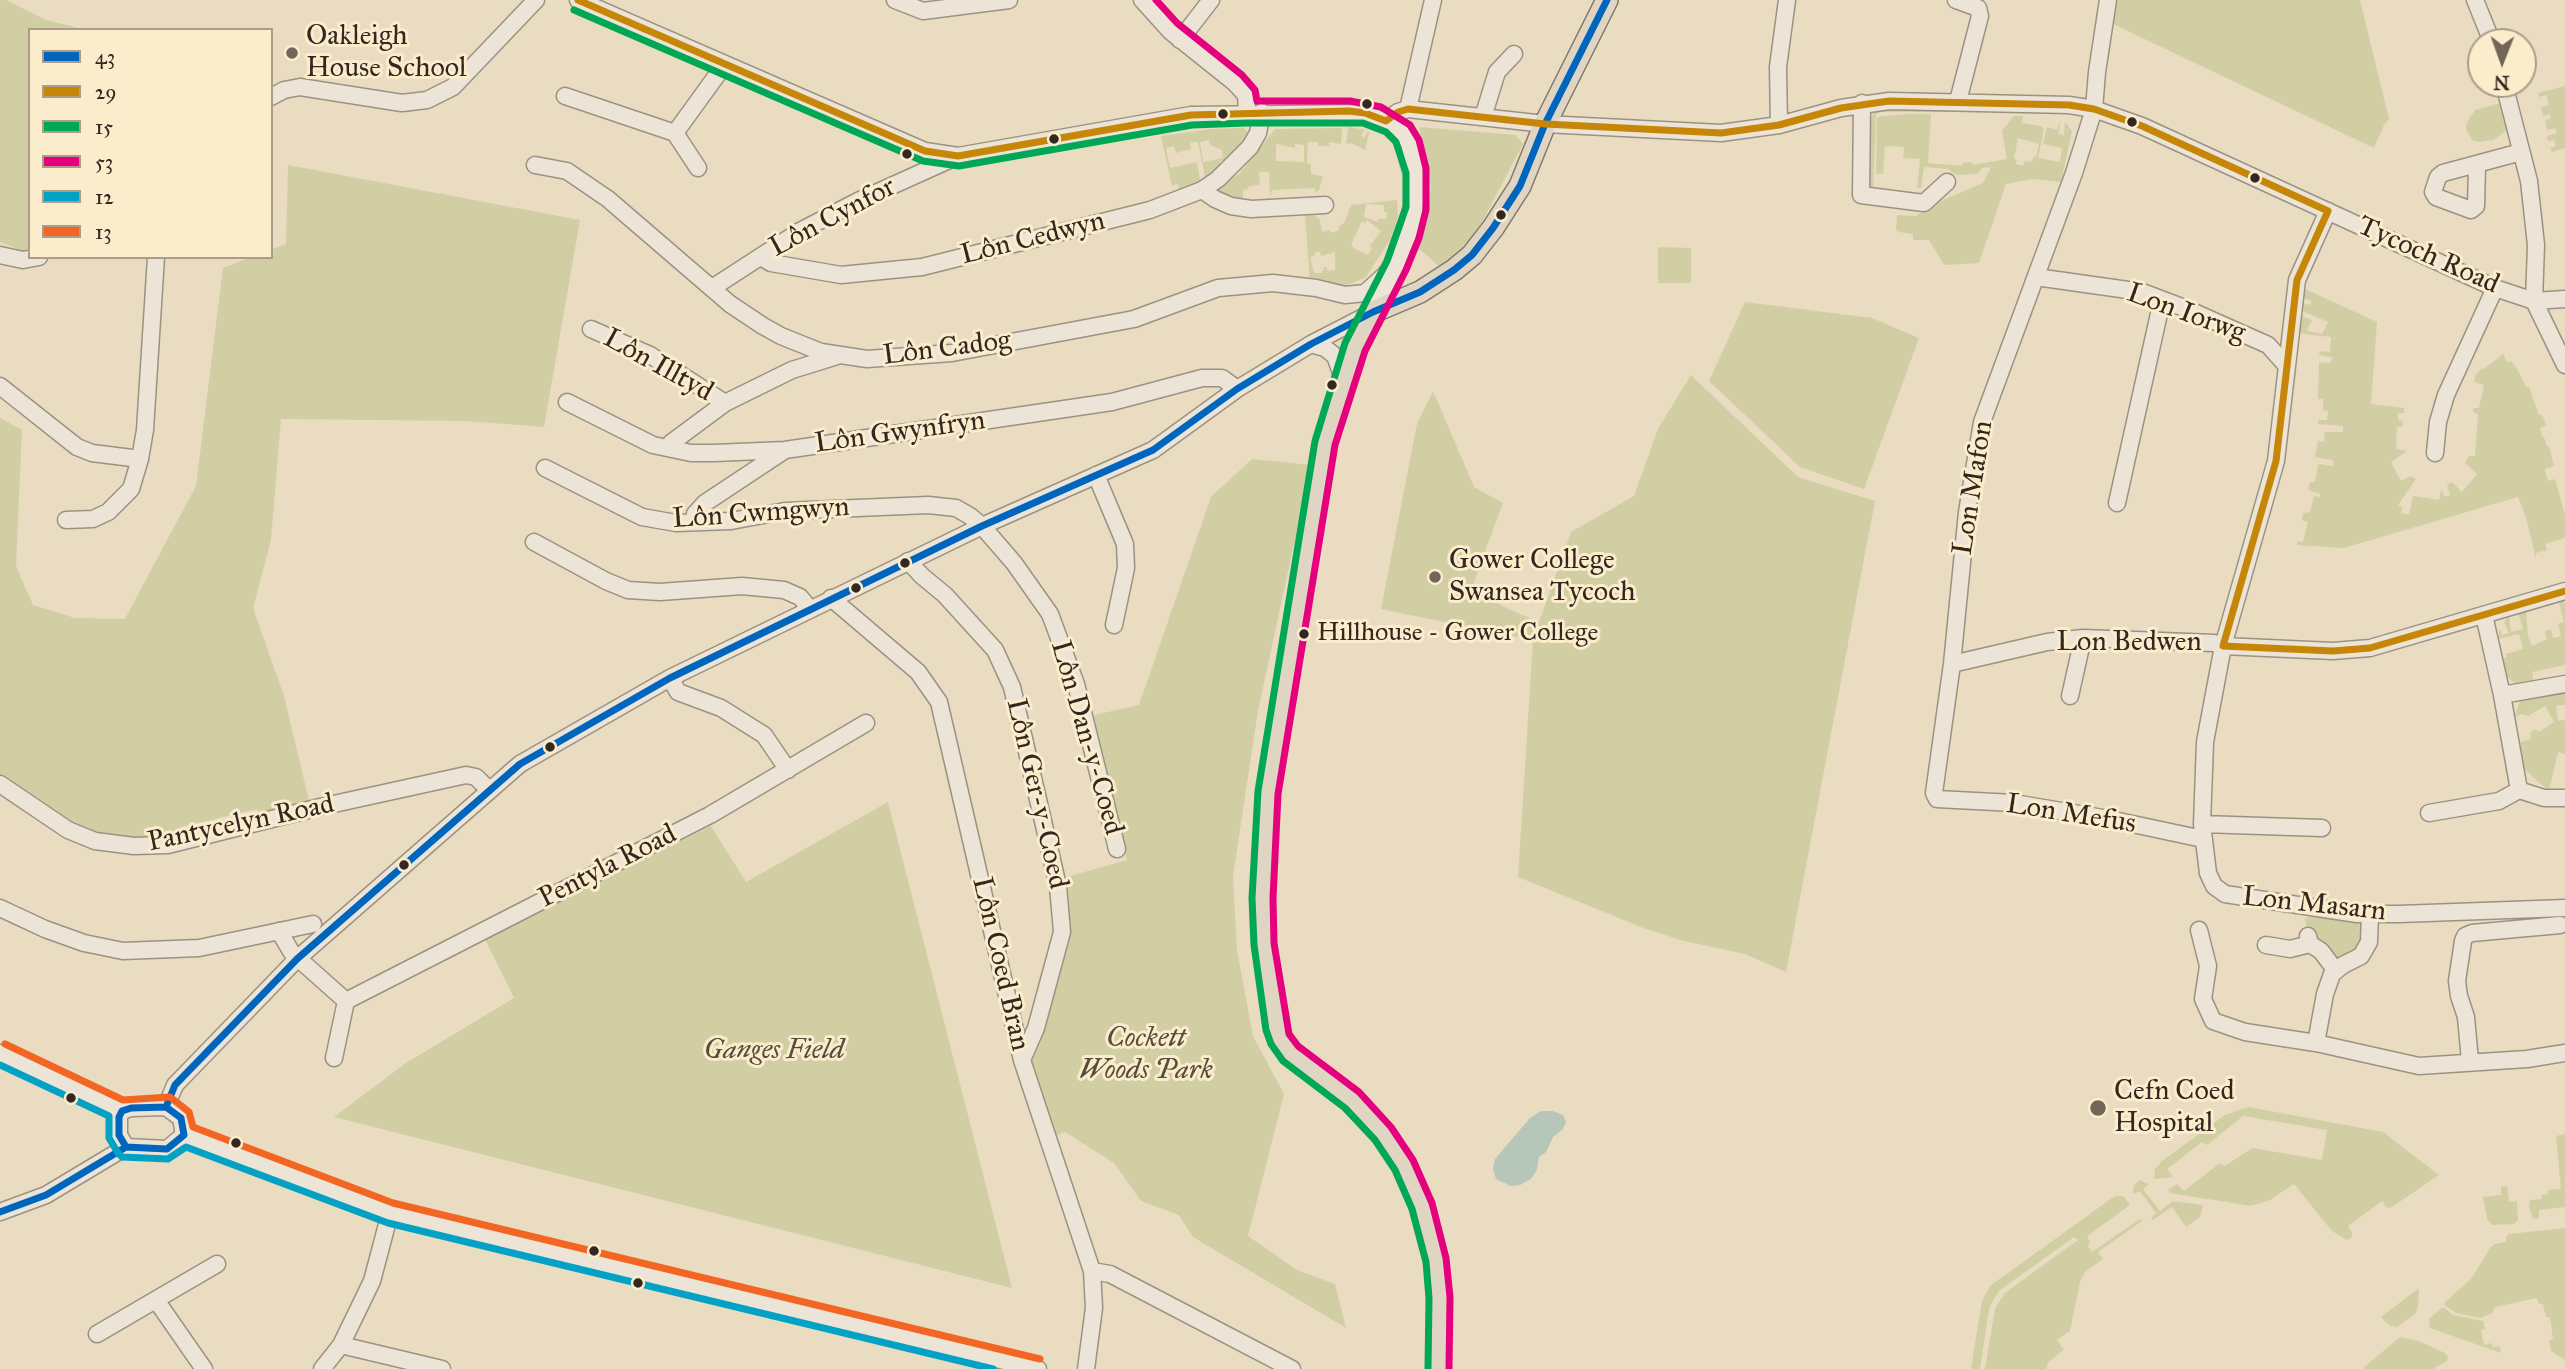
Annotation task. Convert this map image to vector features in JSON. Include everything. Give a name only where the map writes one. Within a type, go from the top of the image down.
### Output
[{"type":"main road","points":[[1361,336],[1472,255],[1493,228],[1520,186],[1545,124],[1607,0]]},
{"type":"main road","points":[[1420,292],[1373,312],[1344,381],[1325,443],[1268,793],[1263,872],[1264,944],[1276,1029],[1284,1046],[1294,1057],[1352,1100],[1371,1119],[1404,1165],[1422,1206],[1436,1260],[1440,1298],[1438,1369]]},
{"type":"street","points":[[273,96],[284,90],[300,87],[402,103],[427,100],[453,87],[536,0]]},
{"type":"street","points":[[166,1107],[176,1085],[298,959],[520,764],[670,678],[831,598],[982,526],[1153,450],[1237,389],[1311,344],[1373,312],[1398,261],[1413,222],[1417,182],[1409,143],[1397,127],[1365,113],[1254,112],[1191,115],[958,156],[925,151],[725,64],[599,4],[578,0]]},
{"type":"street","points":[[895,0],[923,11],[1009,0]]},
{"type":"street","points":[[1142,0],[1180,40],[1235,83],[1246,95],[1254,112]]},
{"type":"street","points":[[1180,40],[1212,0]]},
{"type":"street","points":[[1386,121],[1398,112],[1408,109],[1433,0]]},
{"type":"street","points":[[1779,125],[1778,67],[1787,0]]},
{"type":"street","points":[[1956,0],[1978,8],[1980,16],[1958,101]]},
{"type":"street","name":"Lon Mafon","points":[[1937,799],[1934,793],[1952,664],[1967,512],[1982,422],[2074,173],[2094,109],[2108,0]]},
{"type":"street","points":[[2475,0],[2486,28]]},
{"type":"street","points":[[1483,117],[1497,72],[1514,54]]},
{"type":"street","points":[[676,133],[725,64]]},
{"type":"street","points":[[565,96],[676,133],[698,168]]},
{"type":"street","points":[[2508,98],[2529,181],[2536,245],[2534,302],[2565,365]]},
{"type":"street","name":"Tycoch Road","points":[[1408,109],[1545,124],[1721,133],[1779,125],[1862,103],[1889,101],[2069,105],[2094,109],[2142,126],[2495,288],[2534,302]]},
{"type":"street","points":[[1862,103],[1861,195],[1924,203],[1947,182]]},
{"type":"street","name":"Lôn Cedwyn","points":[[761,257],[771,263],[841,275],[922,267],[1150,210],[1202,190],[1217,179],[1250,147],[1258,133],[1254,112]]},
{"type":"street","points":[[2477,166],[2521,152]]},
{"type":"street","name":"Lôn Cynfor","points":[[712,288],[800,231],[958,156]]},
{"type":"street","name":"Lôn Cadog","points":[[535,165],[567,172],[608,199],[730,304],[781,336],[839,356],[867,359],[952,353],[1134,319],[1217,288],[1273,283],[1317,288],[1345,295],[1365,293],[1398,261]]},
{"type":"street","points":[[1202,190],[1231,206],[1251,209],[1325,205]]},
{"type":"street","name":"Lon Masarn","points":[[2328,211],[2297,280],[2276,461],[2223,646],[2205,742],[2203,832],[2208,873],[2214,886],[2225,894],[2370,914],[2565,908]]},
{"type":"street","points":[[0,255],[28,259]]},
{"type":"street","points":[[66,520],[93,519],[108,512],[131,489],[145,430],[156,259]]},
{"type":"street","name":"Lon Iorwg","points":[[2036,277],[2142,292],[2268,345],[2286,364]]},
{"type":"street","points":[[2435,453],[2438,422],[2446,395],[2495,288]]},
{"type":"street","points":[[2534,302],[2565,299]]},
{"type":"street","points":[[2117,503],[2162,300]]},
{"type":"street","name":"Lôn Illtyd","points":[[591,329],[650,355],[725,403]]},
{"type":"street","points":[[1311,344],[1325,348],[1335,356],[1344,381]]},
{"type":"street","points":[[669,448],[671,443],[725,403],[792,370],[839,356]]},
{"type":"street","name":"Lôn Gwynfryn","points":[[567,402],[653,444],[691,453],[785,450],[1112,402],[1202,378],[1222,379],[1237,389]]},
{"type":"street","points":[[5,391],[77,447],[92,453],[140,459]]},
{"type":"street","points":[[694,522],[695,514],[705,503],[785,450]]},
{"type":"street","name":"Lôn Cwmgwyn","points":[[545,468],[642,517],[676,523],[754,518],[785,511],[928,505],[956,508],[982,526]]},
{"type":"street","points":[[1096,475],[1125,544],[1126,568],[1114,625]]},
{"type":"street","name":"Lôn Dan-y-Coed","points":[[982,526],[1014,563],[1050,614],[1076,684],[1117,849]]},
{"type":"street","points":[[534,542],[628,590],[660,593],[742,586],[784,590],[800,597],[810,609]]},
{"type":"street","name":"Lôn Ger-y-Coed","points":[[908,561],[945,595],[995,650],[1012,687],[1055,873],[1062,913],[1062,932],[1036,1028],[1022,1060]]},
{"type":"street","name":"Lon Bedwen","points":[[1952,664],[2047,642],[2083,638],[2333,651],[2370,648],[2565,591]]},
{"type":"street","name":"Lôn Coed Bran","points":[[831,598],[918,672],[939,702],[1022,1060],[1092,1271],[1093,1320],[1086,1369]]},
{"type":"street","points":[[2484,615],[2519,790]]},
{"type":"street","points":[[2070,696],[2083,638]]},
{"type":"street","points":[[670,678],[678,692],[721,708],[764,735],[788,770]]},
{"type":"street","points":[[2502,695],[2565,684]]},
{"type":"street","name":"Pentyla Road","points":[[346,1001],[710,815],[866,723]]},
{"type":"street","name":"Pantycelyn Road","points":[[0,784],[68,830],[95,841],[134,846],[168,845],[320,807],[466,775],[476,777],[489,790]]},
{"type":"street","points":[[2429,813],[2498,801],[2519,790],[2544,798],[2565,798]]},
{"type":"street","name":"Lon Mefus","points":[[1937,799],[2014,803],[2203,832],[2322,828]]},
{"type":"street","points":[[0,908],[84,943],[123,951],[199,948],[313,924]]},
{"type":"street","points":[[2316,1044],[2325,994],[2332,974],[2361,956],[2370,942],[2370,914]]},
{"type":"street","points":[[2470,1061],[2466,1017],[2457,981],[2465,936],[2472,933],[2560,925]]},
{"type":"street","points":[[2199,930],[2208,966],[2203,999],[2213,1021],[2245,1032],[2419,1066],[2527,1059],[2565,1053]]},
{"type":"street","points":[[279,931],[298,959],[346,1001],[334,1058]]},
{"type":"street","points":[[2266,945],[2290,949],[2309,940],[2336,971]]},
{"type":"street","points":[[0,1053],[122,1111],[131,1108],[166,1107],[180,1118],[184,1135]]},
{"type":"street","points":[[122,1111],[119,1117],[120,1135],[126,1147]]},
{"type":"street","points":[[0,1212],[46,1195],[126,1147],[167,1149],[184,1135]]},
{"type":"street","points":[[184,1135],[390,1213],[1038,1369]]},
{"type":"street","points":[[323,1369],[341,1345],[372,1282],[390,1213]]},
{"type":"street","points":[[97,1334],[217,1264]]},
{"type":"street","points":[[1092,1271],[1111,1274],[1292,1369]]},
{"type":"street","points":[[156,1300],[204,1369]]},
{"type":"street","points":[[341,1345],[442,1369]]},
{"type":"green space","points":[[0,0],[6,0],[46,20],[79,28],[28,28],[28,253],[0,242]]},
{"type":"green space","points":[[2118,0],[2360,0],[2389,119],[2374,148],[2113,24]]},
{"type":"green space","points":[[2565,86],[2565,148],[2552,152],[2550,148],[2556,146],[2554,140],[2548,141],[2547,136],[2557,133],[2555,128],[2547,130],[2545,121],[2551,118],[2550,114],[2543,116],[2541,107],[2549,105],[2546,95],[2539,97],[2538,93]]},
{"type":"green space","points":[[2501,103],[2507,130],[2493,140],[2472,140],[2466,129],[2475,110]]},
{"type":"green space","points":[[1879,108],[2004,112],[1876,114],[1873,192],[1868,183],[1869,142],[1872,115]]},
{"type":"green space","points":[[1931,114],[1928,163],[1962,166],[1963,163],[1972,162],[1973,165],[2007,159],[2002,131],[2014,116],[2023,116],[2022,123],[2041,126],[2044,129],[2038,158],[2060,162],[2062,148],[2043,144],[2047,127],[2057,130],[2061,119],[2058,134],[2064,135],[2065,122],[2072,131],[2061,182],[2033,179],[2006,184],[1979,263],[1944,265],[1929,240],[1913,240],[1913,234],[1896,230],[1897,215],[1916,216],[1924,211],[1924,208],[1983,183],[1991,167],[1982,168],[1978,174],[1956,175],[1948,169],[1924,167],[1921,188],[1917,188],[1920,159],[1903,158],[1904,147],[1885,146],[1883,174],[1876,174],[1877,117]],"holes":[[[2018,138],[2039,144],[2032,162],[2025,161],[2023,166],[2016,164],[2017,160],[2014,158]]]},
{"type":"green space","points":[[1348,127],[1365,130],[1361,135],[1364,138],[1368,131],[1365,150],[1351,143],[1346,144]]},
{"type":"green space","points":[[1419,127],[1516,135],[1523,144],[1474,237],[1439,266],[1416,246],[1426,218],[1431,186]]},
{"type":"green space","points":[[1244,128],[1247,139],[1232,159],[1220,161],[1221,170],[1206,182],[1198,142],[1190,143],[1191,149],[1176,153],[1174,146],[1166,148],[1170,168],[1197,162],[1201,185],[1180,194],[1178,184],[1172,186],[1161,136],[1211,129]],"holes":[[[1209,140],[1210,145],[1222,150],[1223,158],[1203,162],[1200,142]]]},
{"type":"green space","points":[[1342,128],[1341,144],[1329,142],[1329,146],[1318,146],[1318,142],[1308,142],[1307,163],[1311,164],[1311,173],[1323,176],[1319,190],[1315,193],[1315,188],[1272,190],[1270,198],[1269,172],[1259,172],[1260,185],[1249,186],[1243,190],[1243,199],[1235,198],[1232,201],[1217,194],[1217,189],[1240,173],[1275,129]],"holes":[[[1276,144],[1295,148],[1295,144],[1304,145],[1304,162],[1276,161]]]},
{"type":"green space","points":[[1399,154],[1406,174],[1401,233],[1388,260],[1379,274],[1373,277],[1393,242],[1400,223],[1404,185],[1397,157]]},
{"type":"green space","points":[[288,165],[580,220],[544,427],[467,421],[281,419],[271,540],[253,608],[284,696],[310,805],[260,818],[257,809],[181,827],[183,837],[160,841],[96,836],[70,826],[0,779],[0,418],[22,430],[16,566],[33,605],[75,618],[125,619],[196,486],[223,268],[247,259],[273,259],[273,249],[286,244]]},
{"type":"green space","points":[[1397,200],[1398,216],[1390,240],[1366,277],[1343,287],[1310,284],[1305,213],[1311,213],[1320,220],[1322,232],[1330,230],[1331,233],[1340,230],[1338,227],[1345,222],[1351,205]],"holes":[[[1366,204],[1384,205],[1386,219],[1378,219],[1378,222],[1364,217]],[[1367,220],[1381,231],[1370,246],[1372,248],[1368,255],[1351,245],[1362,221],[1365,223]],[[1315,252],[1320,252],[1321,256],[1335,252],[1335,270],[1327,271],[1327,267],[1324,267],[1322,273],[1314,273],[1310,257],[1315,256]]]},
{"type":"green space","points":[[1658,247],[1691,248],[1691,283],[1658,283]]},
{"type":"green space","points":[[2305,289],[2377,322],[2371,404],[2404,408],[2404,413],[2398,413],[2398,420],[2403,421],[2402,427],[2397,427],[2396,449],[2407,451],[2391,462],[2401,481],[2411,476],[2416,479],[2398,505],[2403,507],[2401,513],[2409,515],[2413,496],[2439,500],[2441,490],[2445,497],[2450,495],[2447,485],[2452,482],[2462,492],[2477,474],[2465,463],[2469,456],[2475,456],[2478,415],[2473,411],[2474,408],[2479,408],[2484,385],[2474,382],[2475,376],[2503,354],[2507,362],[2511,361],[2517,369],[2526,387],[2529,387],[2539,415],[2542,415],[2545,422],[2546,426],[2540,428],[2542,437],[2549,446],[2554,466],[2545,469],[2548,481],[2555,479],[2565,514],[2565,538],[2545,544],[2547,550],[2536,553],[2536,559],[2526,517],[2518,497],[2344,548],[2297,545],[2297,541],[2303,542],[2308,522],[2302,520],[2303,513],[2310,512],[2314,496],[2320,497],[2320,494],[2308,490],[2310,482],[2315,482],[2318,464],[2333,466],[2333,460],[2315,457],[2318,441],[2324,442],[2325,432],[2343,432],[2343,426],[2318,424],[2318,420],[2327,420],[2328,411],[2323,410],[2323,399],[2318,399],[2319,362],[2331,363],[2332,357],[2319,355],[2320,351],[2330,352],[2331,337],[2296,333],[2299,315],[2312,320],[2307,331],[2322,334],[2328,322],[2300,310],[2302,303],[2310,305],[2312,301],[2303,298]]},
{"type":"green space","points":[[1745,302],[1872,318],[1919,338],[1864,489],[1800,467],[1709,381]]},
{"type":"green space","points":[[1691,375],[1798,477],[1875,501],[1786,972],[1745,954],[1684,941],[1646,929],[1518,877],[1533,640],[1381,609],[1417,424],[1433,391],[1474,487],[1503,503],[1473,584],[1502,606],[1539,622],[1571,532],[1634,496],[1658,429]]},
{"type":"green space","name":"Cockett Woods Park","points":[[1252,459],[1311,465],[1258,711],[1233,876],[1237,950],[1253,1036],[1284,1094],[1248,1236],[1297,1270],[1335,1284],[1346,1328],[1193,1237],[1179,1215],[1141,1201],[1114,1163],[1065,1132],[1050,1137],[1030,1067],[1061,965],[1063,878],[1127,860],[1090,716],[1139,705],[1211,497]]},
{"type":"green space","points":[[2562,600],[2565,604],[2565,665],[2532,672],[2534,683],[2517,685],[2506,676],[2503,659],[2507,657],[2506,654],[2523,649],[2519,634],[2498,639],[2500,628],[2502,635],[2509,633],[2504,622],[2509,615],[2511,632],[2523,629],[2518,613],[2526,611],[2528,637],[2532,646],[2547,639],[2545,631],[2551,629],[2553,638],[2561,636],[2558,624],[2564,622],[2559,602]]},
{"type":"green space","points":[[2565,691],[2565,705],[2556,706],[2558,721],[2565,720],[2565,754],[2558,752],[2549,791],[2524,769],[2520,742],[2531,739],[2530,732],[2536,729],[2539,732],[2554,722],[2545,706],[2528,716],[2522,714],[2514,717],[2521,699]]},
{"type":"green space","name":"Ganges Field","points":[[888,802],[1012,1288],[334,1117],[406,1063],[514,998],[485,939],[711,826],[746,882]]},
{"type":"green space","points":[[2323,915],[2356,920],[2364,928],[2364,939],[2359,950],[2344,957],[2330,958],[2316,941],[2316,932],[2307,928],[2305,918]]},
{"type":"green space","points":[[2248,1107],[2383,1132],[2439,1175],[2392,1207],[2387,1208],[2382,1201],[2348,1226],[2352,1237],[2347,1240],[2332,1231],[2294,1184],[2270,1200],[2251,1206],[2170,1193],[2168,1190],[2177,1184],[2184,1191],[2220,1163],[2225,1166],[2252,1148],[2322,1160],[2327,1130],[2243,1116],[2207,1145],[2202,1142],[2167,1169],[2173,1177],[2154,1179],[2155,1169],[2162,1161],[2225,1115]]},
{"type":"green space","points":[[2565,1134],[2565,1207],[2539,1210],[2539,1218],[2533,1219],[2529,1208],[2530,1200],[2542,1199],[2541,1195],[2548,1194],[2548,1190],[2561,1189],[2556,1136]]},
{"type":"green space","points":[[2140,1180],[2149,1184],[2143,1189],[2160,1211],[2173,1201],[2203,1205],[2200,1217],[2186,1227],[2172,1207],[2153,1220],[2151,1218],[2156,1213],[2140,1191],[2134,1194],[2133,1192],[2134,1185]]},
{"type":"green space","points":[[2507,1186],[2509,1202],[2517,1201],[2518,1220],[2514,1224],[2492,1225],[2487,1219],[2483,1197],[2501,1195],[2501,1187]]},
{"type":"green space","points":[[2115,1196],[2123,1196],[2130,1205],[2087,1236],[2092,1252],[2140,1219],[2142,1221],[2098,1252],[2103,1259],[2085,1272],[2080,1282],[2070,1331],[2057,1340],[2064,1350],[2048,1362],[2046,1369],[1985,1369],[1995,1309],[2005,1293],[2078,1240],[2074,1237],[2000,1290],[1989,1309],[1980,1369],[1971,1369],[1982,1301],[1991,1285]]},
{"type":"green space","points":[[2565,1228],[2565,1360],[2551,1351],[2549,1341],[2553,1339],[2550,1317],[2546,1317],[2543,1304],[2539,1304],[2537,1298],[2495,1307],[2492,1313],[2481,1318],[2456,1313],[2444,1303],[2471,1279],[2490,1248],[2506,1242],[2509,1234]]},
{"type":"green space","points":[[2419,1288],[2415,1314],[2397,1327],[2390,1326],[2381,1317]]},
{"type":"green space","points":[[2443,1307],[2453,1315],[2483,1321],[2485,1329],[2481,1330],[2484,1345],[2491,1343],[2493,1347],[2500,1346],[2501,1353],[2430,1328],[2429,1319]]},
{"type":"green space","points":[[2400,1337],[2419,1341],[2445,1353],[2447,1361],[2433,1369],[2362,1369]]},
{"type":"shaded area","points":[[1541,1111],[1553,1111],[1563,1115],[1566,1122],[1563,1129],[1553,1137],[1546,1152],[1539,1157],[1537,1170],[1531,1179],[1520,1185],[1511,1186],[1496,1179],[1493,1169],[1495,1159],[1530,1118]]},
{"type":"transit line","name":"29","points":[[578,0],[925,151],[958,156],[1191,115],[1349,111],[1365,113],[1386,121],[1398,112],[1408,109],[1545,124],[1721,133],[1779,125],[1841,108],[1889,101],[2069,105],[2094,109],[2142,126],[2328,211],[2297,280],[2276,461],[2223,646],[2333,651],[2370,648],[2565,591]]},
{"type":"transit line","name":"53","points":[[1156,0],[1177,23],[1242,75],[1255,90],[1257,101],[1350,101],[1381,107],[1410,125],[1419,140],[1426,168],[1426,210],[1419,238],[1365,351],[1335,445],[1278,794],[1273,898],[1274,943],[1289,1034],[1298,1046],[1359,1092],[1391,1127],[1413,1160],[1432,1203],[1446,1258],[1450,1297],[1449,1369]]},
{"type":"transit line","name":"43","points":[[166,1107],[175,1085],[297,959],[520,764],[670,678],[982,526],[1153,450],[1237,389],[1311,344],[1373,312],[1420,292],[1454,270],[1472,255],[1520,186],[1545,124],[1607,0]]},
{"type":"transit line","name":"15","points":[[574,10],[923,161],[959,166],[1192,125],[1363,123],[1386,132],[1396,142],[1406,173],[1406,207],[1387,261],[1345,343],[1315,441],[1258,791],[1252,898],[1254,945],[1266,1030],[1271,1044],[1283,1061],[1345,1108],[1375,1140],[1395,1170],[1412,1209],[1426,1262],[1429,1298],[1428,1369]]},
{"type":"transit line","name":"13","points":[[5,1044],[123,1100],[170,1097],[189,1112],[193,1127],[393,1203],[1040,1359]]},
{"type":"transit line","name":"12","points":[[0,1065],[109,1116],[109,1138],[122,1157],[168,1159],[186,1147],[388,1223],[993,1369]]},
{"type":"transit line","name":"43","points":[[166,1107],[181,1118],[184,1135],[167,1149],[126,1147],[119,1135],[119,1117],[122,1111],[131,1108],[166,1107]]},
{"type":"transit line","name":"43","points":[[0,1212],[46,1195],[126,1147]]},
{"type":"place","name":"Oakleigh House School","points":[[292,53]]},
{"type":"place","name":"Gower College Swansea Tycoch","points":[[1435,577]]},
{"type":"place","name":"Hillhouse - Gower College","points":[[1304,634]]},
{"type":"place","name":"Cefn Coed Hospital","points":[[2098,1108]]}]
